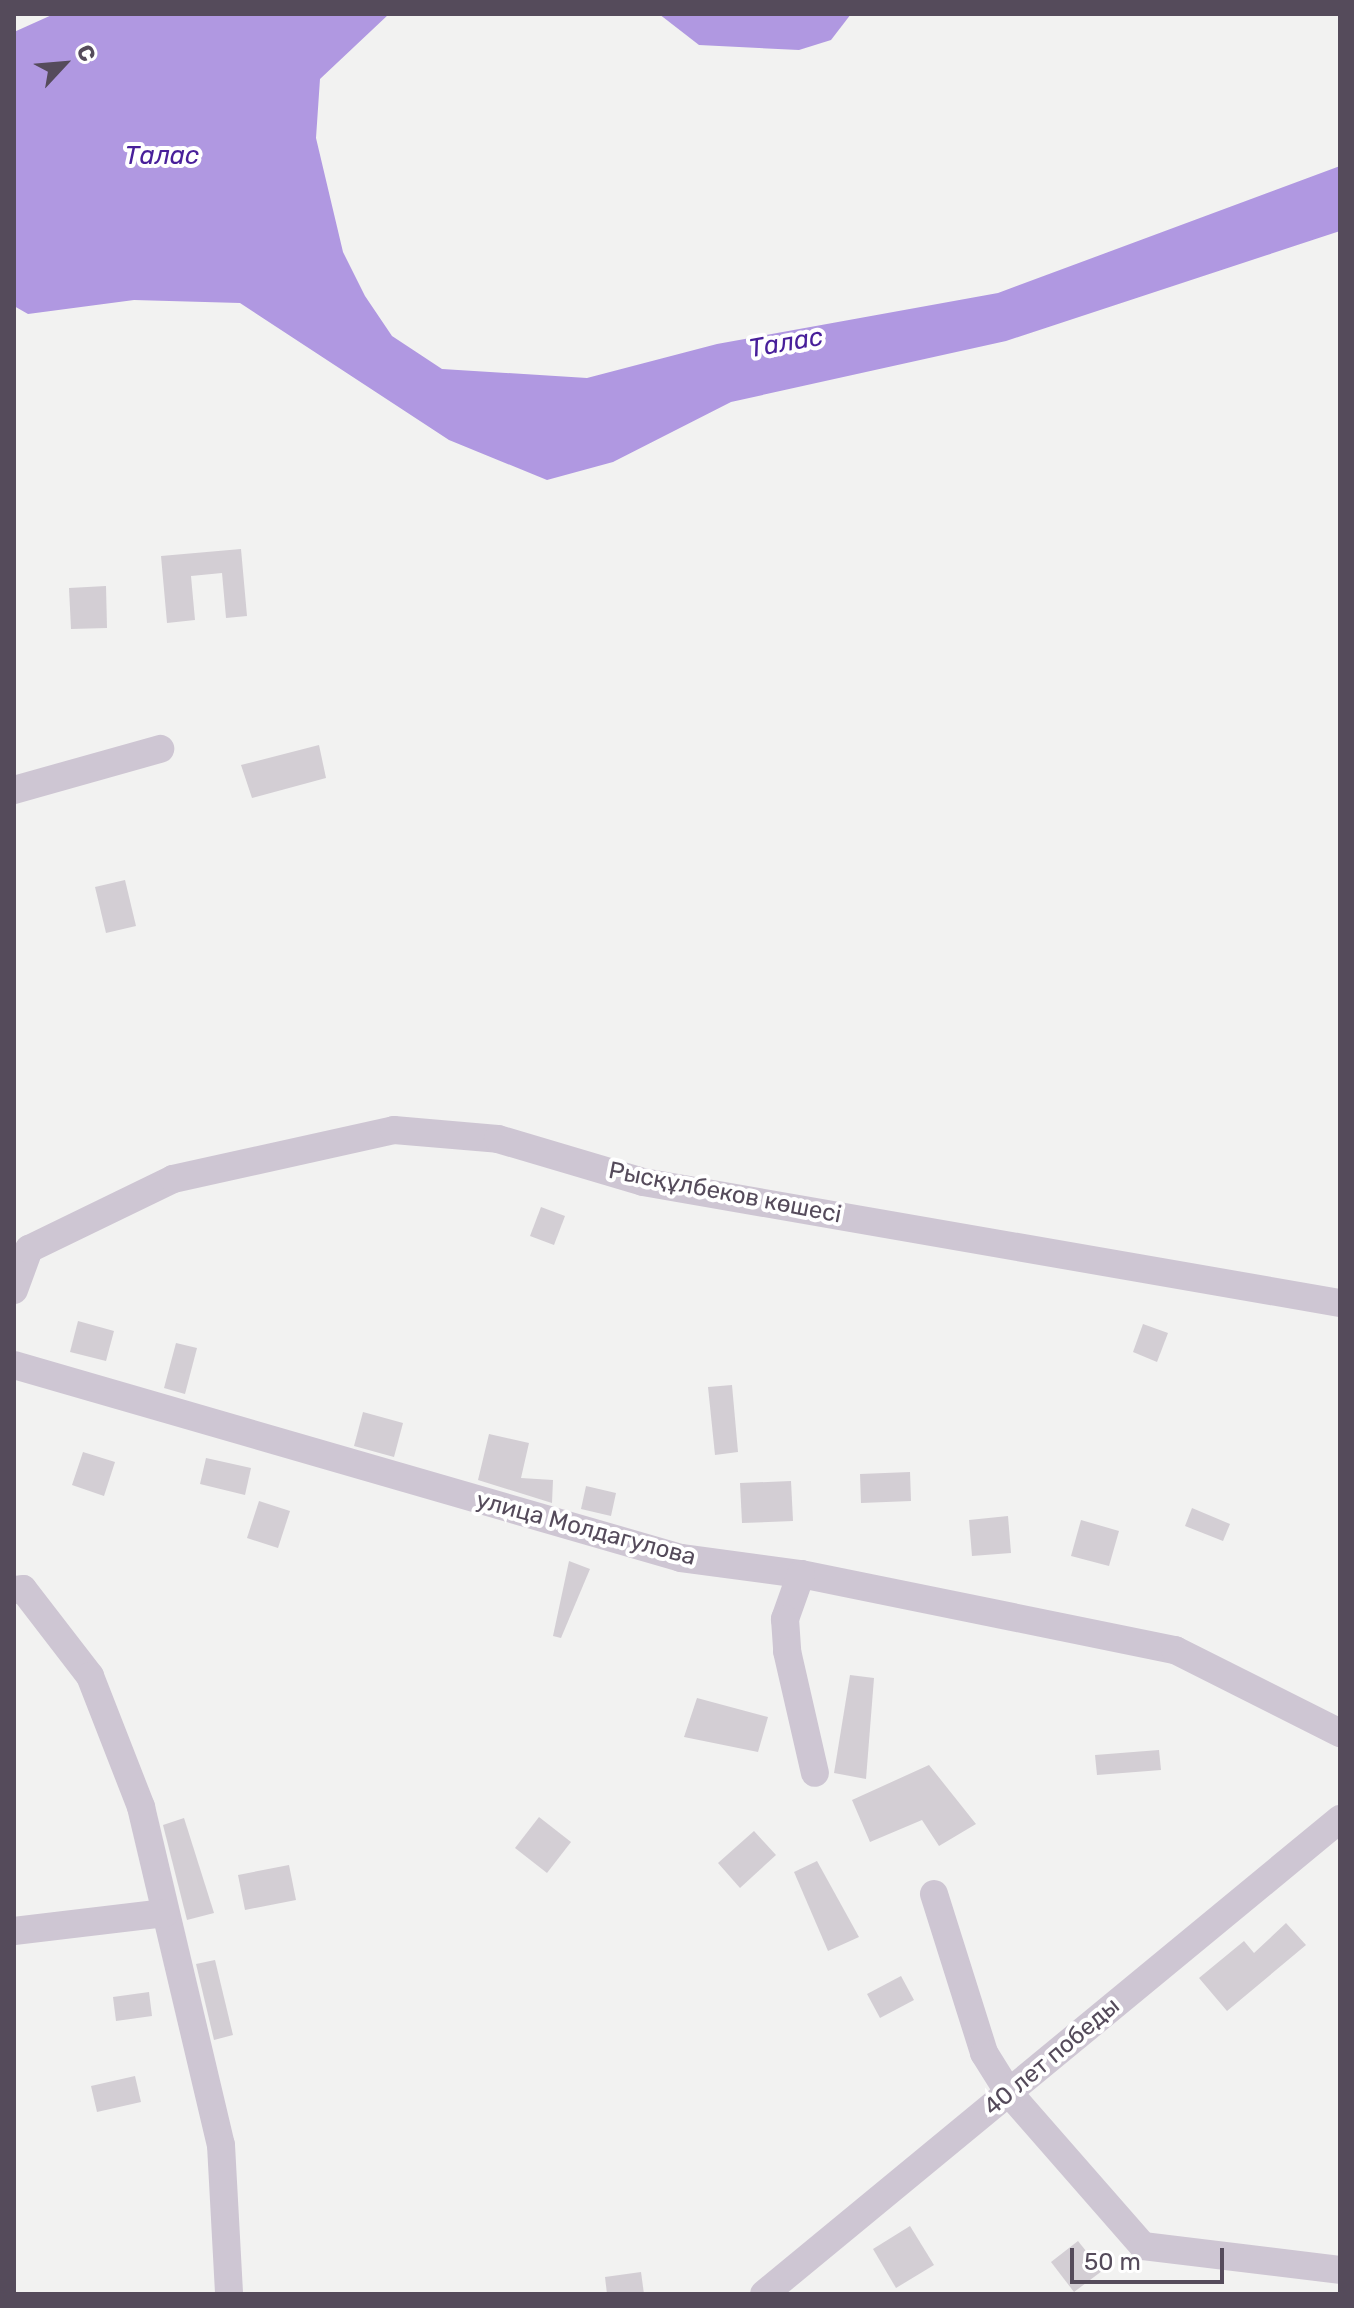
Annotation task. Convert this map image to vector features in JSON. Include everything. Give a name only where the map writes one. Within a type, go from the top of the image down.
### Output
[{"type":"street","points":[[14,790],[160,749]]},
{"type":"street","name":"Рысқұлбеков көшесі","points":[[14,1290],[29,1249],[173,1179],[394,1130],[498,1139],[643,1182],[1340,1303]]},
{"type":"street","name":"улица Молдагулова","points":[[14,1365],[681,1558],[801,1574],[1175,1650],[1340,1733]]},
{"type":"street","points":[[801,1574],[785,1619],[815,1773]]},
{"type":"street","points":[[19,1590],[90,1676],[141,1807],[221,2145],[229,2294]]},
{"type":"street","name":"40 лет победы","points":[[764,2294],[1340,1819]]},
{"type":"street","points":[[934,1894],[984,2053],[1009,2093],[1143,2246],[1340,2270]]},
{"type":"street","points":[[14,1931],[165,1913]]},
{"type":"water","name":"Талас","points":[[54,14],[389,14],[320,79],[316,138],[343,252],[365,296],[392,336],[442,369],[587,378],[717,344],[998,293],[1340,166],[1340,231],[1006,341],[731,402],[613,462],[547,480],[449,440],[240,303],[134,300],[28,314],[14,306],[14,32]]},
{"type":"water","points":[[659,14],[851,14],[831,40],[799,50],[699,45]]},
{"type":"building","points":[[241,549],[247,616],[226,618],[222,573],[191,576],[195,620],[167,623],[161,556]]},
{"type":"building","points":[[106,586],[107,628],[71,629],[69,588]]},
{"type":"building","points":[[319,745],[326,778],[252,798],[241,765]]},
{"type":"building","points":[[125,880],[136,926],[106,933],[95,887]]},
{"type":"building","points":[[541,1207],[565,1216],[554,1245],[530,1236]]},
{"type":"building","points":[[78,1321],[114,1331],[106,1361],[70,1352]]},
{"type":"building","points":[[1143,1324],[1168,1333],[1157,1362],[1133,1352]]},
{"type":"building","points":[[176,1343],[197,1348],[185,1394],[164,1388]]},
{"type":"building","points":[[732,1385],[738,1452],[715,1455],[708,1387]]},
{"type":"building","points":[[363,1412],[403,1423],[394,1457],[354,1446]]},
{"type":"building","points":[[489,1434],[529,1443],[521,1478],[553,1480],[552,1503],[478,1480]]},
{"type":"building","points":[[83,1452],[115,1462],[104,1496],[72,1485]]},
{"type":"building","points":[[206,1458],[251,1468],[245,1495],[200,1484]]},
{"type":"building","points":[[910,1472],[911,1501],[861,1503],[860,1474]]},
{"type":"building","points":[[791,1481],[793,1521],[742,1523],[740,1483]]},
{"type":"building","points":[[586,1486],[616,1493],[611,1516],[581,1509]]},
{"type":"building","points":[[259,1501],[290,1511],[278,1548],[247,1538]]},
{"type":"building","points":[[1192,1508],[1230,1524],[1223,1541],[1185,1526]]},
{"type":"building","points":[[1008,1516],[1011,1553],[972,1556],[969,1520]]},
{"type":"building","points":[[1081,1520],[1119,1531],[1109,1566],[1071,1556]]},
{"type":"building","points":[[569,1561],[590,1569],[561,1638],[553,1636]]},
{"type":"building","points":[[850,1675],[874,1678],[866,1779],[834,1773]]},
{"type":"building","points":[[697,1698],[768,1717],[758,1752],[684,1737]]},
{"type":"building","points":[[1159,1750],[1161,1770],[1097,1775],[1095,1755]]},
{"type":"building","points":[[929,1765],[976,1824],[939,1846],[922,1820],[870,1842],[852,1800]]},
{"type":"building","points":[[539,1817],[571,1842],[547,1873],[515,1848]]},
{"type":"building","points":[[184,1818],[214,1913],[187,1920],[163,1825]]},
{"type":"building","points":[[754,1831],[776,1855],[740,1888],[718,1863]]},
{"type":"building","points":[[817,1861],[859,1937],[828,1951],[794,1872]]},
{"type":"building","points":[[289,1865],[296,1900],[245,1910],[238,1875]]},
{"type":"building","points":[[1286,1923],[1306,1945],[1227,2011],[1199,1978],[1244,1941],[1254,1953]]},
{"type":"building","points":[[215,1960],[233,2035],[214,2040],[196,1964]]},
{"type":"building","points":[[901,1976],[914,2000],[880,2018],[867,1994]]},
{"type":"building","points":[[149,1992],[152,2016],[116,2021],[113,1997]]},
{"type":"building","points":[[135,2076],[141,2102],[97,2112],[91,2086]]},
{"type":"building","points":[[910,2226],[934,2265],[896,2288],[873,2249]]},
{"type":"building","points":[[1078,2241],[1102,2271],[1074,2292],[1051,2262]]},
{"type":"building","points":[[641,2272],[644,2294],[607,2294],[605,2277]]}]
